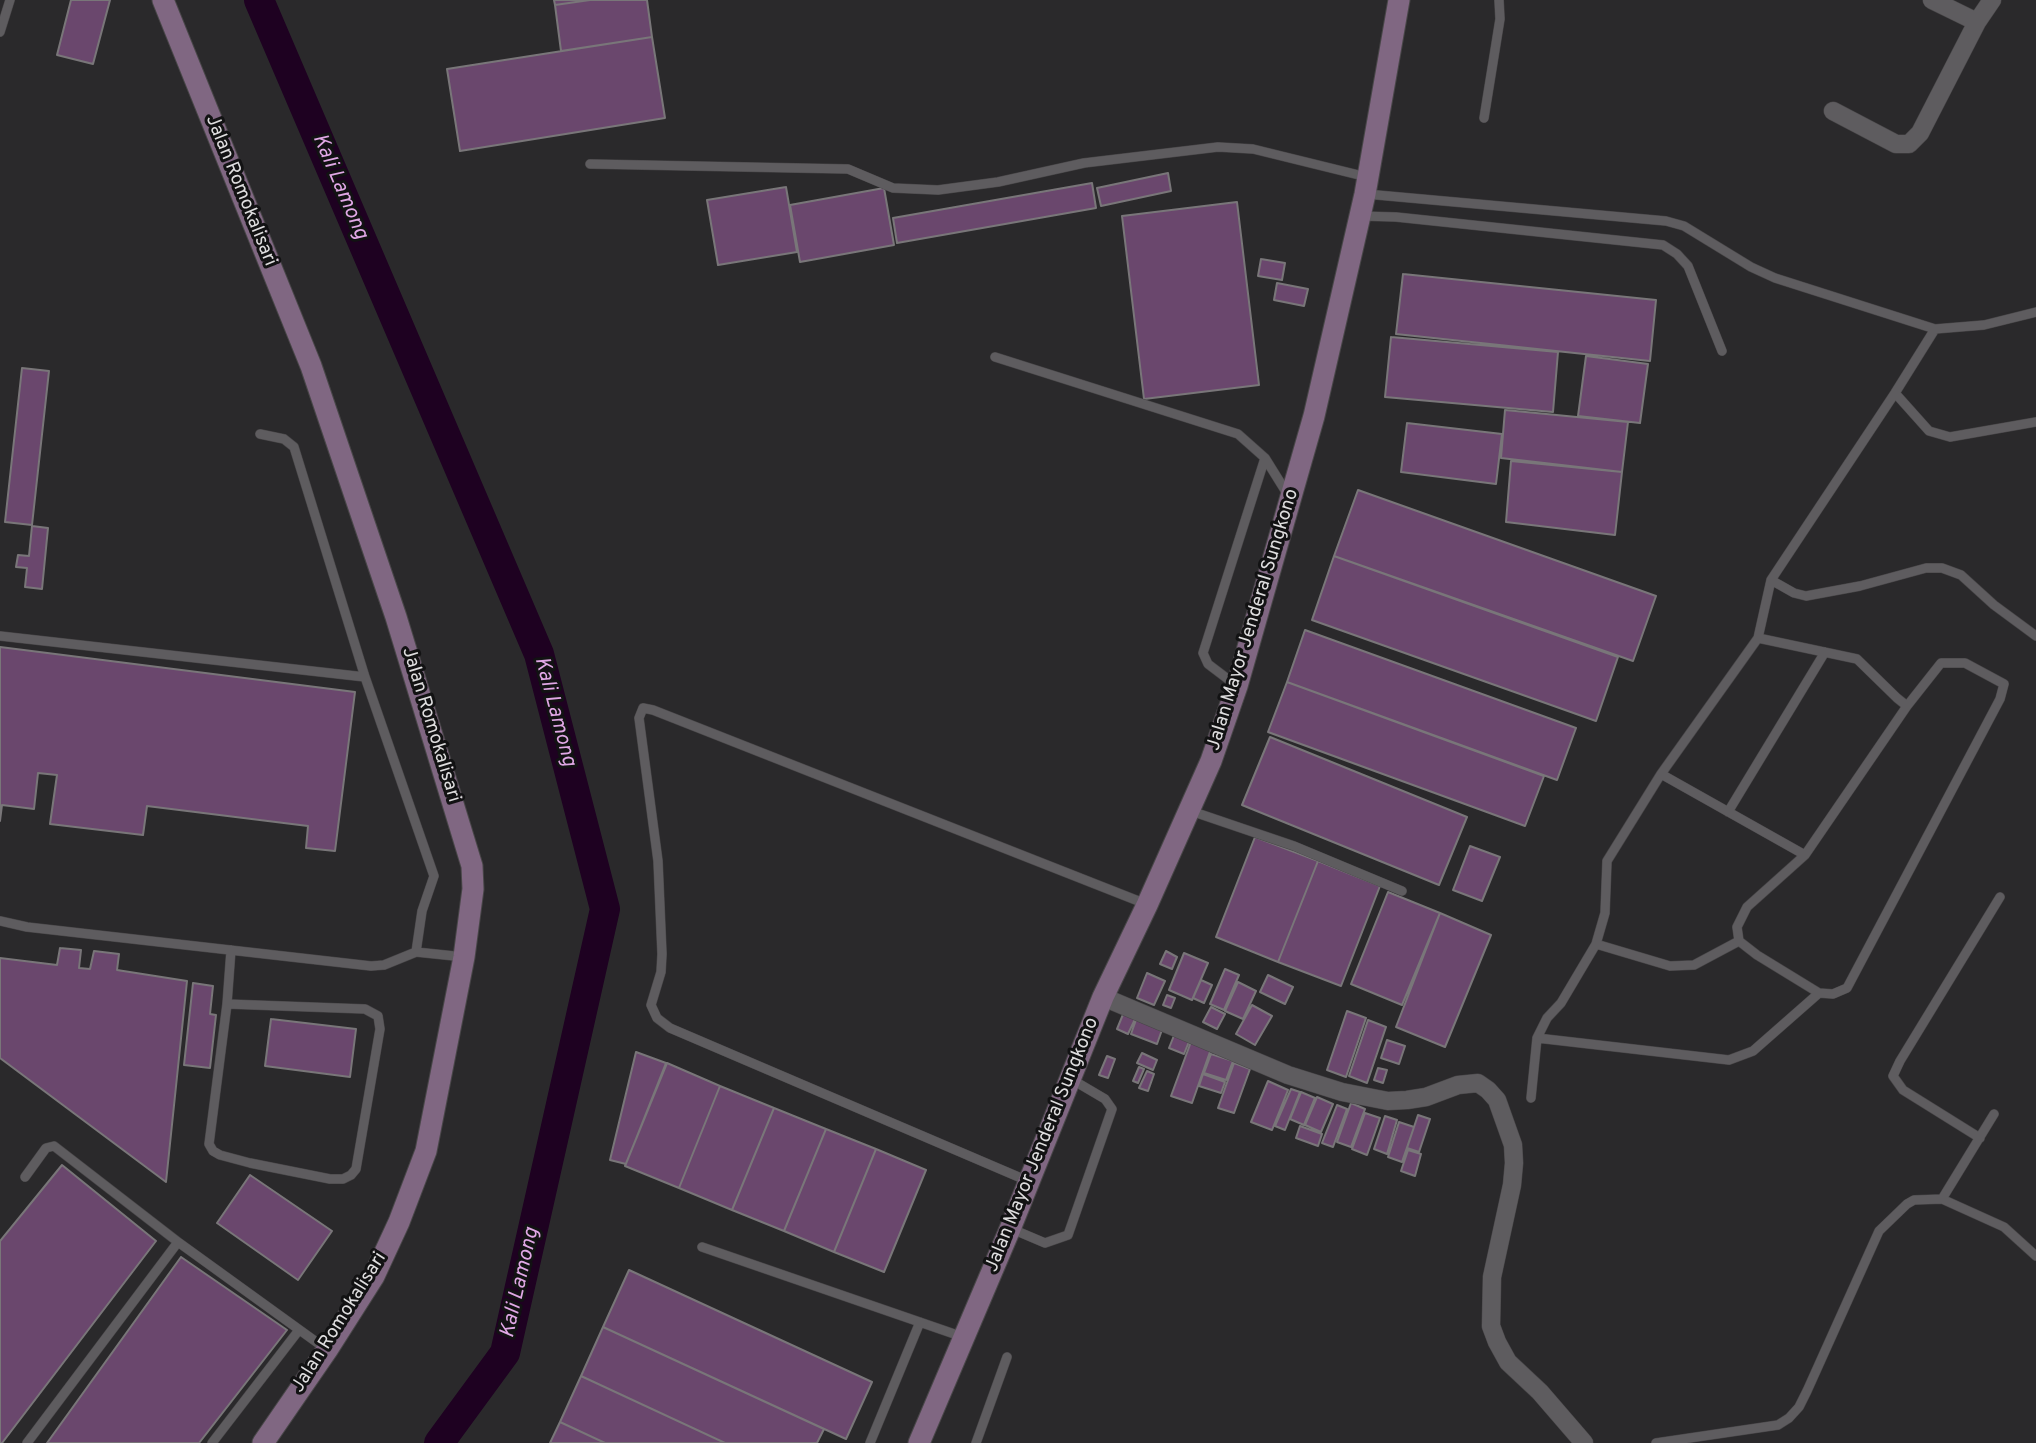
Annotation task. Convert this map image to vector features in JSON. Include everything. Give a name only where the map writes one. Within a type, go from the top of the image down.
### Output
[{"type":"street","name":"Jalan Romokalisari","points":[[163,0],[311,366],[400,629],[472,866],[473,889],[464,957],[426,1151],[399,1222],[374,1276],[327,1350],[262,1443]]},
{"type":"street","name":"Jalan Mayor Jenderal Sungkono","points":[[919,1443],[965,1338],[1102,997],[1147,905],[1211,761],[1237,686],[1314,416],[1360,216],[1399,0]]},
{"type":"street","points":[[1932,0],[1977,22]]},
{"type":"street","points":[[1833,111],[1896,144],[1909,144],[1920,133],[1977,22],[1992,0]]},
{"type":"street","points":[[1102,997],[1287,1075],[1342,1091],[1388,1101],[1426,1097],[1458,1085],[1478,1083],[1488,1090],[1497,1100],[1513,1145],[1514,1163],[1512,1185],[1492,1277],[1491,1326],[1508,1362],[1541,1392],[1584,1443]]},
{"type":"lane","points":[[0,32],[10,0]]},
{"type":"lane","points":[[1484,118],[1500,19],[1499,0]]},
{"type":"lane","points":[[590,164],[848,169],[893,188],[939,190],[998,182],[1084,163],[1218,147],[1253,149],[1366,185],[1666,221],[1684,226],[1751,267],[1775,278],[1935,329],[1984,325],[2036,312]]},
{"type":"lane","points":[[1360,216],[1396,216],[1663,245],[1677,254],[1688,266],[1722,351]]},
{"type":"lane","points":[[1531,1098],[1537,1038],[1595,944],[1605,913],[1607,861],[1661,774],[1758,638],[1771,580],[1935,329]]},
{"type":"lane","points":[[995,356],[1238,433],[1265,458],[1291,499]]},
{"type":"lane","points":[[1895,393],[1929,431],[1950,437],[2036,422]]},
{"type":"lane","points":[[260,434],[284,439],[294,447],[365,677],[434,876],[422,911],[416,952]]},
{"type":"lane","points":[[1237,686],[1208,664],[1203,653],[1265,458]]},
{"type":"lane","points":[[1771,580],[1794,593],[1806,596],[1860,586],[1926,568],[1942,568],[1961,575],[1994,605],[2036,636]]},
{"type":"lane","points":[[0,636],[365,677]]},
{"type":"lane","points":[[1758,638],[1857,659],[1906,706]]},
{"type":"lane","points":[[1728,812],[1825,652]]},
{"type":"lane","points":[[1941,663],[1965,663],[2004,684],[2000,699],[1847,988],[1833,994],[1819,993],[1739,941],[1737,927],[1747,907],[1805,855],[1906,706],[1941,663]]},
{"type":"lane","points":[[1028,1181],[670,1028],[657,1018],[651,1005],[661,972],[662,954],[657,861],[639,718],[643,708],[1147,905]]},
{"type":"lane","points":[[1661,774],[1805,855]]},
{"type":"lane","points":[[1189,810],[1294,846],[1402,891]]},
{"type":"lane","points":[[1980,1138],[1903,1090],[1893,1076],[2000,897]]},
{"type":"lane","points":[[0,921],[27,927],[371,966],[384,965],[416,952],[464,957]]},
{"type":"lane","points":[[1595,944],[1670,966],[1694,964],[1739,941]]},
{"type":"lane","points":[[227,1004],[365,1009],[378,1016],[380,1029],[356,1169],[351,1175],[343,1179],[330,1179],[250,1163],[213,1151],[209,1144],[227,1004],[231,950]]},
{"type":"lane","points":[[1537,1038],[1730,1059],[1753,1051],[1819,993]]},
{"type":"lane","points":[[1010,1228],[1045,1243],[1068,1235],[1112,1109],[1105,1099],[1070,1079]]},
{"type":"lane","points":[[1942,1199],[1994,1114]]},
{"type":"lane","points":[[25,1177],[46,1148],[54,1146],[178,1242],[327,1350]]},
{"type":"lane","points":[[1656,1443],[1778,1425],[1789,1418],[1807,1391],[1879,1231],[1906,1204],[1914,1200],[1942,1199],[2004,1227],[2036,1257]]},
{"type":"lane","points":[[27,1443],[178,1242]]},
{"type":"lane","points":[[702,1247],[965,1338]]},
{"type":"lane","points":[[870,1443],[920,1322]]},
{"type":"lane","points":[[212,1443],[299,1330]]},
{"type":"lane","points":[[976,1443],[1007,1357]]},
{"type":"building","points":[[71,0],[110,0],[93,64],[57,55]]},
{"type":"building","points":[[554,0],[590,0],[555,5]]},
{"type":"building","points":[[590,0],[647,0],[652,37],[561,51],[555,5]]},
{"type":"building","points":[[652,37],[665,118],[460,151],[447,69]]},
{"type":"building","points":[[1168,173],[1171,191],[1101,206],[1097,188]]},
{"type":"building","points":[[1092,183],[1096,208],[897,243],[893,218]]},
{"type":"building","points":[[786,187],[797,252],[718,265],[707,200]]},
{"type":"building","points":[[884,188],[894,245],[800,262],[790,205]]},
{"type":"building","points":[[1237,202],[1259,385],[1144,399],[1122,216]]},
{"type":"building","points":[[1261,259],[1285,263],[1282,280],[1258,276]]},
{"type":"building","points":[[1403,274],[1656,300],[1650,361],[1396,334]]},
{"type":"building","points":[[1277,283],[1308,289],[1304,306],[1274,300]]},
{"type":"building","points":[[1391,337],[1558,352],[1553,412],[1385,397]]},
{"type":"building","points":[[1586,356],[1648,364],[1640,423],[1578,416]]},
{"type":"building","points":[[22,368],[49,371],[32,525],[5,522]]},
{"type":"building","points":[[1505,410],[1628,422],[1622,472],[1501,458]]},
{"type":"building","points":[[1407,423],[1502,434],[1496,484],[1401,472]]},
{"type":"building","points":[[1511,461],[1622,472],[1615,535],[1506,522]]},
{"type":"building","points":[[1358,490],[1656,596],[1633,661],[1334,556]]},
{"type":"building","points":[[32,526],[48,528],[42,589],[25,587],[27,568],[16,567],[18,555],[29,556]]},
{"type":"building","points":[[1334,556],[1618,657],[1596,721],[1312,620]]},
{"type":"building","points":[[1305,630],[1576,728],[1557,780],[1287,682]]},
{"type":"building","points":[[0,647],[355,692],[335,851],[306,848],[308,826],[147,806],[143,835],[50,824],[57,775],[38,773],[34,809],[2,805],[0,821]]},
{"type":"building","points":[[1287,682],[1544,776],[1525,826],[1268,732]]},
{"type":"building","points":[[1270,737],[1467,817],[1439,885],[1242,805]]},
{"type":"building","points":[[1255,837],[1318,861],[1278,962],[1216,937]]},
{"type":"building","points":[[1470,846],[1500,857],[1482,901],[1453,890]]},
{"type":"building","points":[[1318,861],[1380,886],[1341,986],[1278,962]]},
{"type":"building","points":[[1388,892],[1440,913],[1402,1005],[1351,984]]},
{"type":"building","points":[[1440,913],[1491,935],[1445,1047],[1396,1027]]},
{"type":"building","points":[[60,948],[81,950],[79,968],[90,969],[94,951],[119,954],[117,970],[187,981],[166,1182],[0,1058],[0,958],[57,965]]},
{"type":"building","points":[[1166,951],[1177,957],[1172,969],[1160,964]]},
{"type":"building","points":[[1184,953],[1208,963],[1192,1000],[1169,990]]},
{"type":"building","points":[[1225,969],[1239,975],[1224,1010],[1210,1004]]},
{"type":"building","points":[[1147,973],[1165,981],[1154,1005],[1137,998]]},
{"type":"building","points":[[1268,975],[1293,987],[1285,1004],[1260,992]]},
{"type":"building","points":[[1201,980],[1212,985],[1204,1003],[1193,998]]},
{"type":"building","points":[[1238,982],[1256,991],[1243,1019],[1225,1011]]},
{"type":"building","points":[[193,983],[213,986],[210,1014],[216,1015],[210,1068],[184,1065]]},
{"type":"building","points":[[1167,995],[1175,998],[1171,1008],[1163,1005]]},
{"type":"building","points":[[1252,1005],[1272,1016],[1255,1045],[1236,1034]]},
{"type":"building","points":[[1211,1007],[1225,1014],[1217,1029],[1203,1022]]},
{"type":"building","points":[[1347,1011],[1366,1018],[1346,1077],[1327,1070]]},
{"type":"building","points":[[1124,1012],[1136,1017],[1128,1034],[1117,1029]]},
{"type":"building","points":[[1137,1017],[1163,1027],[1157,1044],[1131,1034]]},
{"type":"building","points":[[271,1019],[356,1029],[350,1077],[265,1066]]},
{"type":"building","points":[[1368,1020],[1386,1027],[1367,1083],[1349,1076]]},
{"type":"building","points":[[1175,1033],[1190,1039],[1184,1054],[1169,1048]]},
{"type":"building","points":[[1192,1039],[1212,1046],[1192,1103],[1171,1096]]},
{"type":"building","points":[[1387,1040],[1405,1046],[1399,1064],[1381,1058]]},
{"type":"building","points":[[636,1052],[666,1063],[626,1164],[610,1160]]},
{"type":"building","points":[[1142,1053],[1157,1060],[1153,1070],[1137,1063]]},
{"type":"building","points":[[1211,1054],[1233,1061],[1226,1080],[1204,1073]]},
{"type":"building","points":[[1107,1056],[1115,1059],[1108,1078],[1099,1075]]},
{"type":"building","points":[[667,1063],[720,1086],[679,1188],[625,1166]]},
{"type":"building","points":[[1234,1063],[1250,1069],[1234,1113],[1218,1108]]},
{"type":"building","points":[[1139,1067],[1144,1069],[1138,1083],[1133,1081]]},
{"type":"building","points":[[1378,1068],[1387,1070],[1383,1083],[1374,1080]]},
{"type":"building","points":[[1147,1071],[1154,1074],[1148,1091],[1139,1088]]},
{"type":"building","points":[[1203,1074],[1225,1082],[1221,1093],[1199,1086]]},
{"type":"building","points":[[1268,1081],[1288,1090],[1272,1130],[1251,1122]]},
{"type":"building","points":[[720,1086],[774,1108],[732,1210],[679,1188]]},
{"type":"building","points":[[1291,1089],[1300,1092],[1285,1130],[1275,1126]]},
{"type":"building","points":[[1301,1092],[1315,1098],[1304,1125],[1290,1119]]},
{"type":"building","points":[[1317,1097],[1333,1104],[1321,1132],[1305,1125]]},
{"type":"building","points":[[1351,1103],[1365,1109],[1351,1147],[1337,1142]]},
{"type":"building","points":[[1337,1105],[1347,1109],[1333,1147],[1322,1143]]},
{"type":"building","points":[[774,1108],[826,1129],[784,1231],[732,1210]]},
{"type":"building","points":[[1365,1113],[1380,1118],[1367,1155],[1352,1149]]},
{"type":"building","points":[[1418,1115],[1430,1119],[1419,1152],[1407,1148]]},
{"type":"building","points":[[1385,1116],[1397,1120],[1387,1154],[1374,1149]]},
{"type":"building","points":[[1399,1122],[1414,1127],[1402,1162],[1388,1157]]},
{"type":"building","points":[[1300,1126],[1322,1134],[1318,1146],[1296,1138]]},
{"type":"building","points":[[826,1129],[876,1149],[834,1252],[784,1231]]},
{"type":"building","points":[[876,1149],[926,1170],[884,1272],[834,1252]]},
{"type":"building","points":[[1408,1150],[1421,1154],[1415,1176],[1401,1171]]},
{"type":"building","points":[[62,1165],[156,1241],[0,1443],[0,1241]]},
{"type":"building","points":[[250,1175],[332,1231],[298,1280],[217,1223]]},
{"type":"building","points":[[181,1257],[287,1330],[199,1443],[47,1443]]},
{"type":"building","points":[[629,1270],[872,1382],[846,1439],[603,1327]]},
{"type":"building","points":[[603,1327],[824,1429],[817,1443],[725,1443],[581,1376]]},
{"type":"building","points":[[581,1376],[725,1443],[605,1443],[560,1422]]},
{"type":"building","points":[[560,1422],[605,1443],[550,1443]]},
{"type":"waterway","name":"Kali Lamong","points":[[259,0],[539,654],[605,909],[505,1353],[439,1443]]}]
